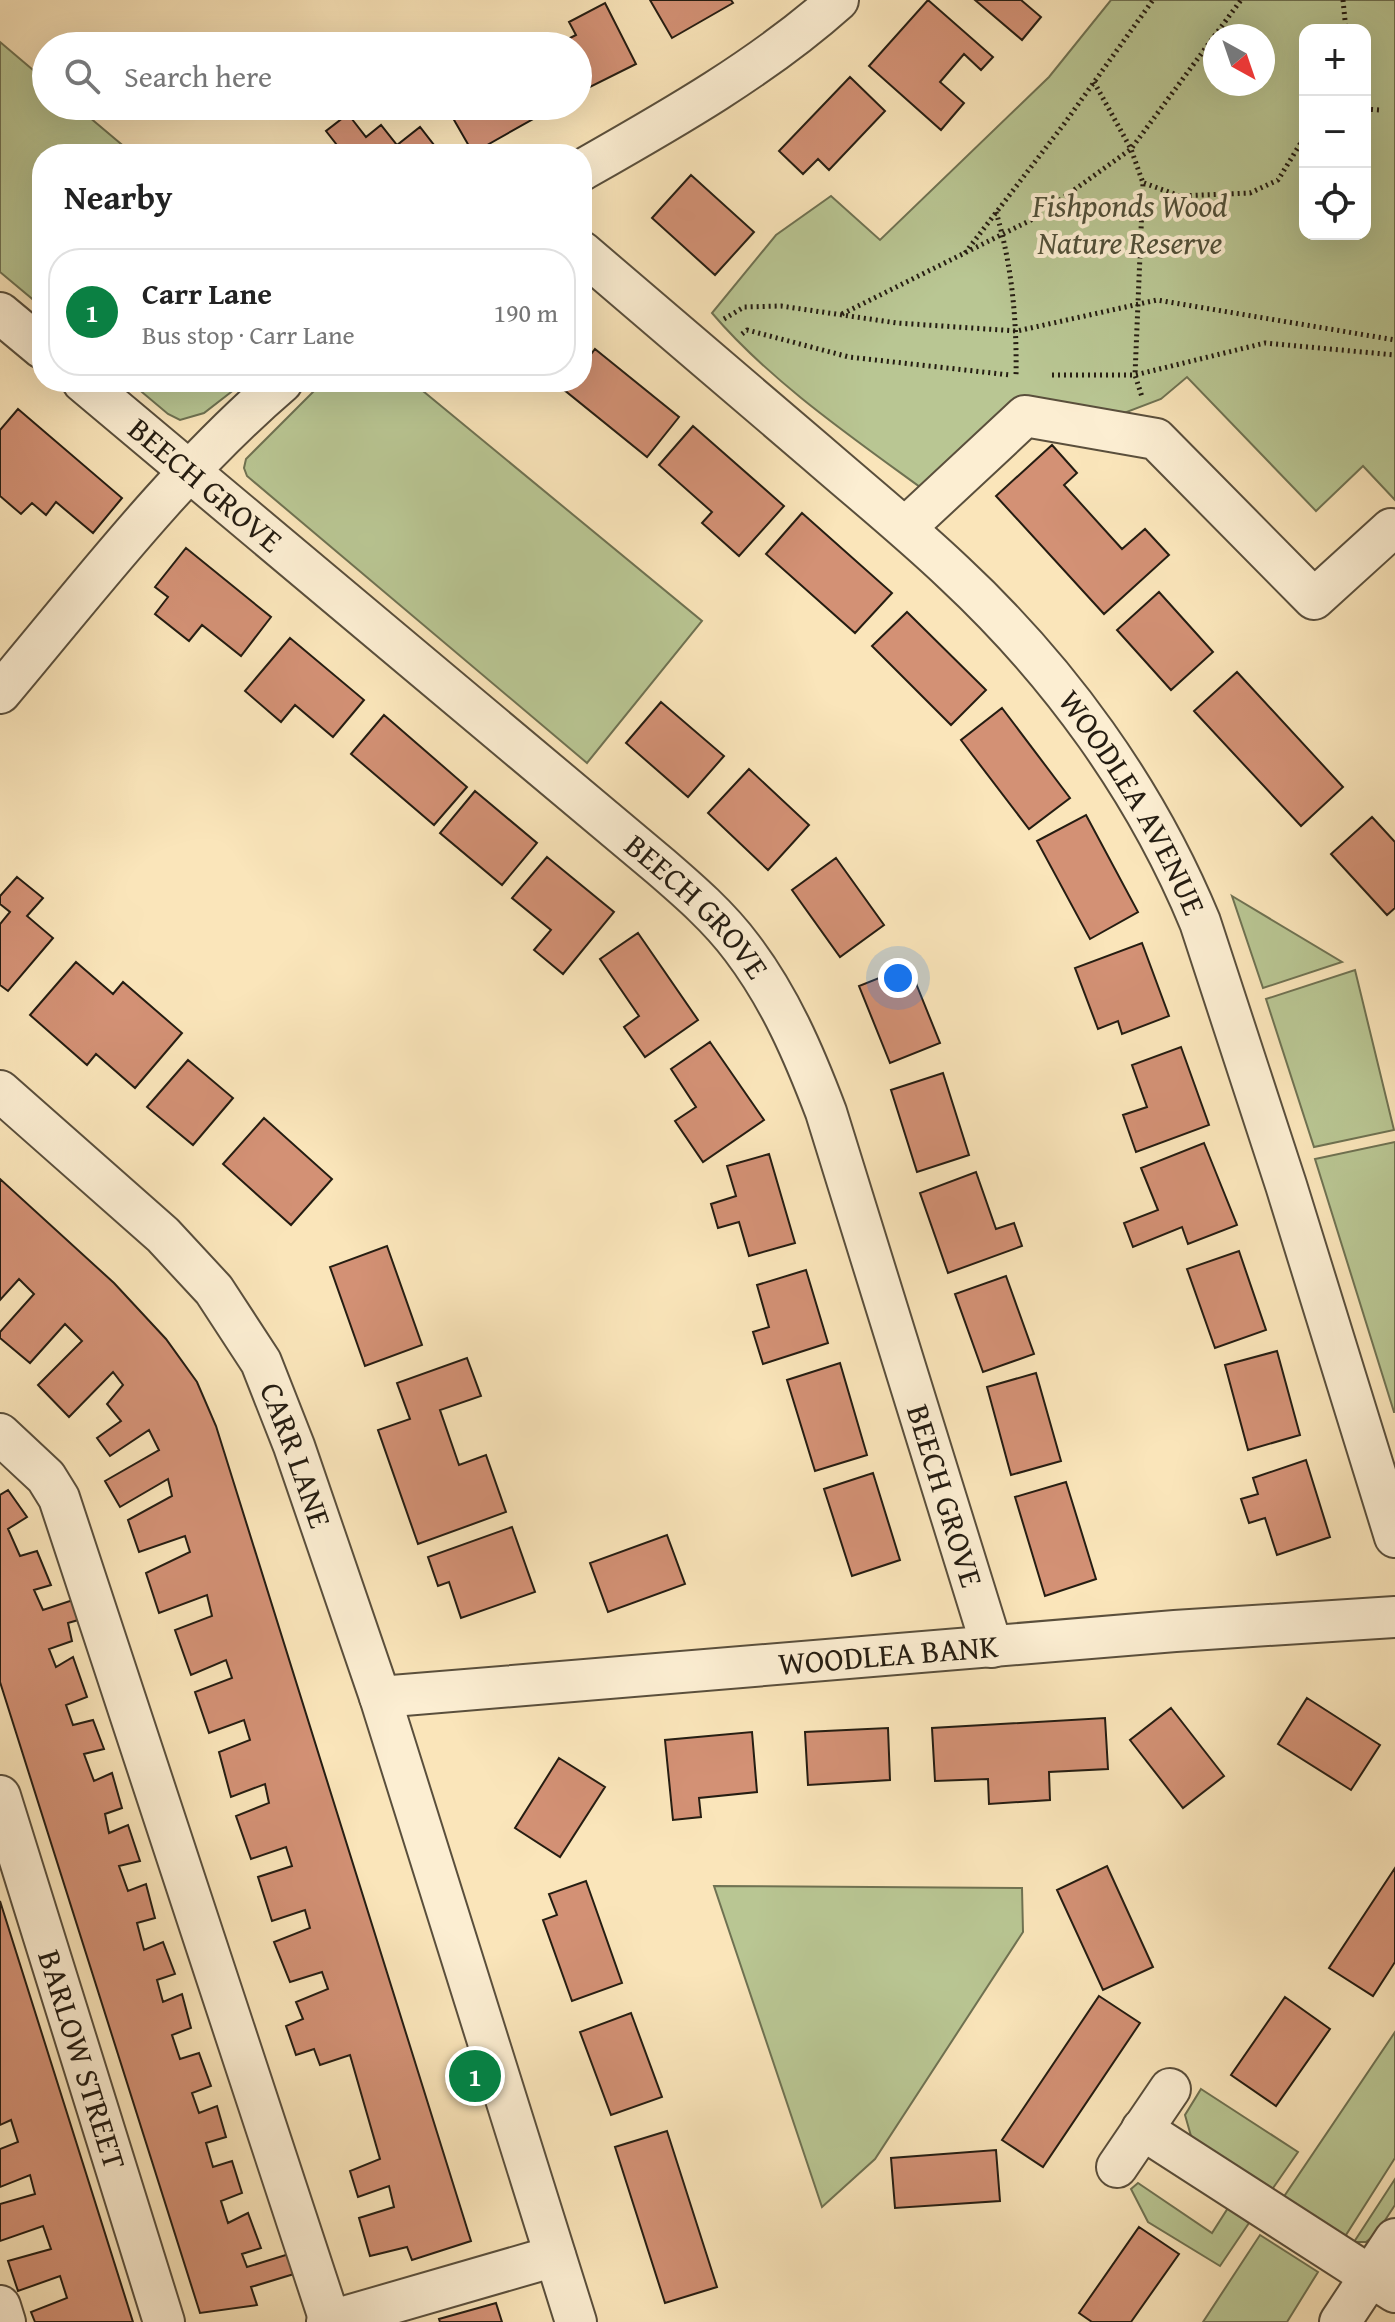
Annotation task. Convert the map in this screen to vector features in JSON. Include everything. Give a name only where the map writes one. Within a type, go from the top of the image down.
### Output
[{"type":"street","points":[[592,164],[650,132],[737,76],[811,24],[838,0]]},
{"type":"street","name":"WOODLEA AVENUE","points":[[592,261],[905,528],[967,586],[1021,641],[1072,701],[1140,800],[1188,891],[1231,1011],[1395,1537]]},
{"type":"street","points":[[0,313],[32,340]]},
{"type":"street","name":"BEECH GROVE","points":[[95,392],[660,866],[702,903],[749,959],[801,1047],[826,1112],[992,1647]]},
{"type":"street","points":[[0,693],[189,470],[270,392]]},
{"type":"street","points":[[905,528],[1025,416],[1156,439],[1314,599],[1391,529]]},
{"type":"street","name":"CARR LANE","points":[[0,1091],[163,1235],[214,1290],[261,1362],[299,1460],[380,1697],[576,2322]]},
{"type":"street","points":[[0,1434],[46,1477],[59,1498],[329,2322],[555,2256]]},
{"type":"street","name":"WOODLEA BANK","points":[[380,1697],[1175,1631],[1395,1617]]},
{"type":"street","name":"BARLOW STREET","points":[[0,1796],[164,2322]]},
{"type":"street","points":[[1117,2167],[1170,2089]]},
{"type":"street","points":[[1142,2129],[1383,2285]]},
{"type":"street","points":[[1340,2322],[1383,2285],[1395,2239]]},
{"type":"street","points":[[0,2306],[5,2322]]},
{"type":"path","points":[[963,255],[1153,0]]},
{"type":"path","points":[[840,315],[1035,218],[1131,149],[1241,0]]},
{"type":"path","points":[[1343,0],[1345,24]]},
{"type":"path","points":[[1094,82],[1131,149],[1143,183],[1135,375],[1156,439]]},
{"type":"path","points":[[1371,109],[1379,110]]},
{"type":"path","points":[[1143,183],[1180,196],[1250,193],[1278,180],[1299,146]]},
{"type":"path","points":[[996,212],[1003,235],[1017,331],[1016,376],[1025,416]]},
{"type":"path","points":[[702,355],[720,322],[744,307],[781,306],[897,323],[1017,331],[1157,300],[1395,340]]},
{"type":"path","points":[[702,355],[747,330],[849,357],[1031,376]]},
{"type":"path","points":[[1046,375],[1135,375],[1265,343],[1395,355]]},
{"type":"green space","name":"Fishponds Wood Nature Reserve","points":[[1111,0],[1395,0],[1395,500],[1363,466],[1316,511],[1187,377],[1161,399],[1111,418],[1019,399],[920,487],[784,384],[712,313],[776,235],[831,196],[880,240],[1049,77]]},
{"type":"green space","points":[[0,42],[32,69],[32,120],[93,120],[121,144],[32,144],[32,299],[0,272]]},
{"type":"green space","points":[[142,392],[231,392],[204,413],[180,420]]},
{"type":"green space","points":[[313,392],[424,392],[702,621],[587,763],[247,476],[244,468],[246,459]]},
{"type":"green space","points":[[1232,896],[1342,962],[1263,988]]},
{"type":"green space","points":[[1355,970],[1394,1130],[1314,1147],[1266,999]]},
{"type":"green space","points":[[1395,1142],[1395,1412],[1394,1412],[1315,1159]]},
{"type":"green space","points":[[714,1886],[1022,1888],[1023,1932],[875,2159],[822,2207]]},
{"type":"green space","points":[[1395,2032],[1395,2158],[1344,2238],[1283,2198]]},
{"type":"green space","points":[[1201,2089],[1298,2152],[1271,2191],[1207,2150],[1191,2136],[1185,2115]]},
{"type":"green space","points":[[1395,2179],[1395,2205],[1376,2234],[1366,2242],[1354,2242]]},
{"type":"green space","points":[[1138,2183],[1212,2233],[1228,2208],[1249,2223],[1220,2266],[1148,2222],[1131,2189]]},
{"type":"green space","points":[[1260,2235],[1318,2272],[1287,2322],[1203,2322]]},
{"type":"building","points":[[650,0],[731,0],[733,3],[672,38]]},
{"type":"building","points":[[928,0],[993,57],[981,70],[964,54],[940,82],[964,103],[941,130],[869,66]]},
{"type":"building","points":[[975,0],[1021,0],[1041,17],[1022,40]]},
{"type":"building","points":[[605,3],[636,64],[592,86],[592,32],[574,32],[569,22]]},
{"type":"building","points":[[850,77],[885,111],[829,170],[818,159],[803,174],[779,151]]},
{"type":"building","points":[[340,120],[353,120],[366,137],[381,125],[396,144],[336,144],[326,131]]},
{"type":"building","points":[[454,120],[531,120],[489,144],[468,144]]},
{"type":"building","points":[[420,127],[433,144],[398,144]]},
{"type":"building","points":[[691,175],[754,232],[715,275],[652,218]]},
{"type":"building","points":[[595,349],[679,417],[647,457],[567,392],[592,392],[592,353]]},
{"type":"building","points":[[18,409],[122,498],[93,533],[56,502],[46,515],[32,503],[21,514],[0,496],[0,430]]},
{"type":"building","points":[[693,426],[784,506],[739,556],[702,523],[712,512],[659,465]]},
{"type":"building","points":[[1052,445],[1077,473],[1064,485],[1122,549],[1145,529],[1169,555],[1104,614],[996,496]]},
{"type":"building","points":[[802,513],[892,593],[855,633],[766,554]]},
{"type":"building","points":[[186,548],[271,617],[241,656],[202,625],[189,641],[155,614],[168,597],[155,587]]},
{"type":"building","points":[[1159,592],[1213,652],[1171,690],[1117,630]]},
{"type":"building","points":[[907,612],[986,690],[951,725],[872,646]]},
{"type":"building","points":[[290,638],[364,700],[333,737],[295,705],[281,722],[245,691]]},
{"type":"building","points":[[1237,672],[1343,787],[1301,826],[1194,711]]},
{"type":"building","points":[[661,702],[724,756],[688,797],[626,743]]},
{"type":"building","points":[[1002,708],[1070,798],[1029,829],[961,740]]},
{"type":"building","points":[[384,715],[467,787],[434,825],[351,754]]},
{"type":"building","points":[[749,769],[809,825],[768,870],[708,813]]},
{"type":"building","points":[[475,791],[537,843],[502,885],[440,833]]},
{"type":"building","points":[[1086,815],[1138,912],[1090,939],[1037,841]]},
{"type":"building","points":[[1372,817],[1395,842],[1395,908],[1387,915],[1331,854]]},
{"type":"building","points":[[547,857],[614,912],[563,974],[534,950],[551,930],[512,898]]},
{"type":"building","points":[[836,858],[884,925],[840,957],[792,890]]},
{"type":"building","points":[[17,877],[43,898],[27,916],[53,938],[8,991],[0,985],[0,924],[10,912],[0,904],[0,896]]},
{"type":"building","points":[[638,933],[698,1020],[645,1057],[624,1027],[639,1016],[600,959]]},
{"type":"building","points":[[1142,943],[1169,1016],[1122,1034],[1118,1021],[1098,1029],[1075,968]]},
{"type":"building","points":[[76,962],[113,994],[123,982],[182,1033],[135,1088],[96,1054],[87,1065],[30,1015]]},
{"type":"building","points":[[909,966],[940,1043],[890,1063],[859,986]]},
{"type":"building","points":[[710,1042],[764,1120],[703,1162],[675,1121],[696,1107],[671,1069]]},
{"type":"building","points":[[1181,1047],[1209,1125],[1136,1152],[1123,1115],[1147,1107],[1132,1065]]},
{"type":"building","points":[[188,1060],[233,1098],[193,1145],[147,1107]]},
{"type":"building","points":[[943,1073],[969,1155],[917,1172],[891,1090]]},
{"type":"building","points":[[264,1118],[332,1179],[291,1225],[223,1164]]},
{"type":"building","points":[[1204,1143],[1237,1225],[1188,1244],[1182,1227],[1133,1247],[1124,1223],[1158,1210],[1141,1168]]},
{"type":"building","points":[[769,1154],[795,1243],[749,1256],[739,1222],[718,1228],[711,1204],[736,1196],[727,1166]]},
{"type":"building","points":[[976,1172],[996,1229],[1014,1223],[1022,1246],[948,1273],[920,1193]]},
{"type":"building","points":[[0,1179],[114,1283],[166,1339],[197,1382],[216,1426],[471,2241],[412,2260],[407,2247],[370,2256],[359,2218],[394,2207],[389,2186],[358,2197],[350,2171],[380,2159],[350,2055],[320,2065],[314,2049],[296,2055],[286,2026],[303,2019],[296,2002],[328,1989],[322,1972],[290,1982],[274,1942],[310,1928],[305,1910],[272,1921],[258,1877],[292,1866],[286,1847],[251,1859],[236,1816],[269,1803],[265,1784],[231,1797],[219,1752],[250,1740],[244,1720],[209,1733],[195,1692],[232,1678],[226,1660],[191,1675],[175,1630],[212,1616],[207,1595],[159,1613],[146,1573],[190,1552],[185,1536],[139,1552],[128,1520],[172,1496],[168,1479],[120,1507],[105,1481],[159,1450],[149,1430],[110,1456],[97,1438],[121,1421],[107,1404],[123,1385],[113,1372],[69,1417],[38,1385],[82,1341],[65,1324],[30,1363],[0,1338],[0,1332],[34,1294],[19,1279],[0,1300]]},
{"type":"building","points":[[387,1246],[422,1345],[365,1366],[330,1267]]},
{"type":"building","points":[[1239,1251],[1266,1330],[1215,1348],[1187,1269]]},
{"type":"building","points":[[806,1270],[828,1343],[763,1364],[753,1332],[769,1327],[757,1285]]},
{"type":"building","points":[[1006,1276],[1034,1354],[983,1372],[955,1294]]},
{"type":"building","points":[[1277,1351],[1300,1435],[1248,1450],[1225,1365]]},
{"type":"building","points":[[467,1358],[481,1396],[440,1410],[459,1465],[486,1455],[506,1512],[418,1544],[378,1430],[410,1419],[397,1383]]},
{"type":"building","points":[[840,1363],[867,1455],[815,1471],[787,1380]]},
{"type":"building","points":[[1036,1373],[1061,1461],[1011,1475],[987,1387]]},
{"type":"building","points":[[1306,1460],[1330,1537],[1277,1555],[1265,1518],[1249,1523],[1241,1499],[1258,1494],[1253,1478]]},
{"type":"building","points":[[873,1473],[900,1560],[852,1576],[824,1489]]},
{"type":"building","points":[[1066,1482],[1096,1579],[1045,1596],[1015,1497]]},
{"type":"building","points":[[8,1490],[27,1517],[8,1529],[20,1556],[37,1551],[51,1585],[34,1590],[43,1610],[76,1599],[85,1618],[68,1623],[72,1641],[49,1649],[56,1667],[73,1657],[87,1697],[66,1705],[73,1725],[93,1720],[104,1749],[84,1754],[94,1781],[112,1773],[122,1808],[105,1814],[109,1833],[128,1825],[140,1861],[119,1866],[128,1891],[146,1884],[155,1918],[137,1923],[144,1950],[163,1942],[175,1974],[157,1980],[163,2002],[182,1994],[191,2028],[172,2035],[180,2059],[199,2053],[211,2086],[192,2093],[199,2113],[217,2106],[226,2137],[206,2143],[213,2167],[232,2161],[242,2193],[221,2201],[228,2223],[248,2213],[261,2248],[242,2254],[247,2267],[289,2254],[294,2274],[251,2287],[257,2305],[200,2313],[0,1682],[0,1495]]},
{"type":"building","points":[[512,1527],[535,1592],[461,1618],[449,1582],[438,1586],[428,1557]]},
{"type":"building","points":[[667,1535],[685,1584],[608,1612],[590,1563]]},
{"type":"building","points":[[1307,1698],[1380,1745],[1351,1790],[1278,1744]]},
{"type":"building","points":[[1171,1708],[1224,1776],[1183,1808],[1130,1740]]},
{"type":"building","points":[[1105,1718],[1108,1769],[1049,1772],[1050,1800],[989,1804],[988,1779],[935,1781],[932,1728]]},
{"type":"building","points":[[888,1728],[890,1780],[808,1785],[805,1732]]},
{"type":"building","points":[[752,1732],[757,1792],[699,1798],[701,1817],[673,1820],[665,1740]]},
{"type":"building","points":[[559,1758],[605,1787],[560,1857],[515,1828]]},
{"type":"building","points":[[1107,1866],[1153,1967],[1103,1990],[1057,1890]]},
{"type":"building","points":[[1395,1868],[1395,1962],[1373,1996],[1329,1968]]},
{"type":"building","points":[[586,1881],[622,1983],[572,2001],[543,1920],[557,1915],[549,1894]]},
{"type":"building","points":[[0,1901],[133,2322],[35,2322],[31,2312],[67,2298],[60,2276],[18,2291],[8,2261],[51,2249],[43,2226],[0,2241],[0,2204],[35,2194],[30,2175],[0,2187],[0,2149],[18,2142],[11,2120],[0,2125]]},
{"type":"building","points":[[1099,1996],[1140,2023],[1043,2167],[1002,2140]]},
{"type":"building","points":[[1285,1997],[1330,2029],[1276,2106],[1231,2075]]},
{"type":"building","points":[[631,2013],[662,2097],[611,2115],[580,2032]]},
{"type":"building","points":[[667,2131],[717,2287],[665,2303],[615,2147]]},
{"type":"building","points":[[996,2150],[1000,2201],[895,2208],[891,2158]]},
{"type":"building","points":[[1139,2227],[1179,2254],[1131,2322],[1092,2322],[1079,2313]]},
{"type":"building","points":[[496,2303],[502,2322],[440,2322],[439,2319]]},
{"type":"place","name":"Carr Lane","points":[[475,2076]]}]
